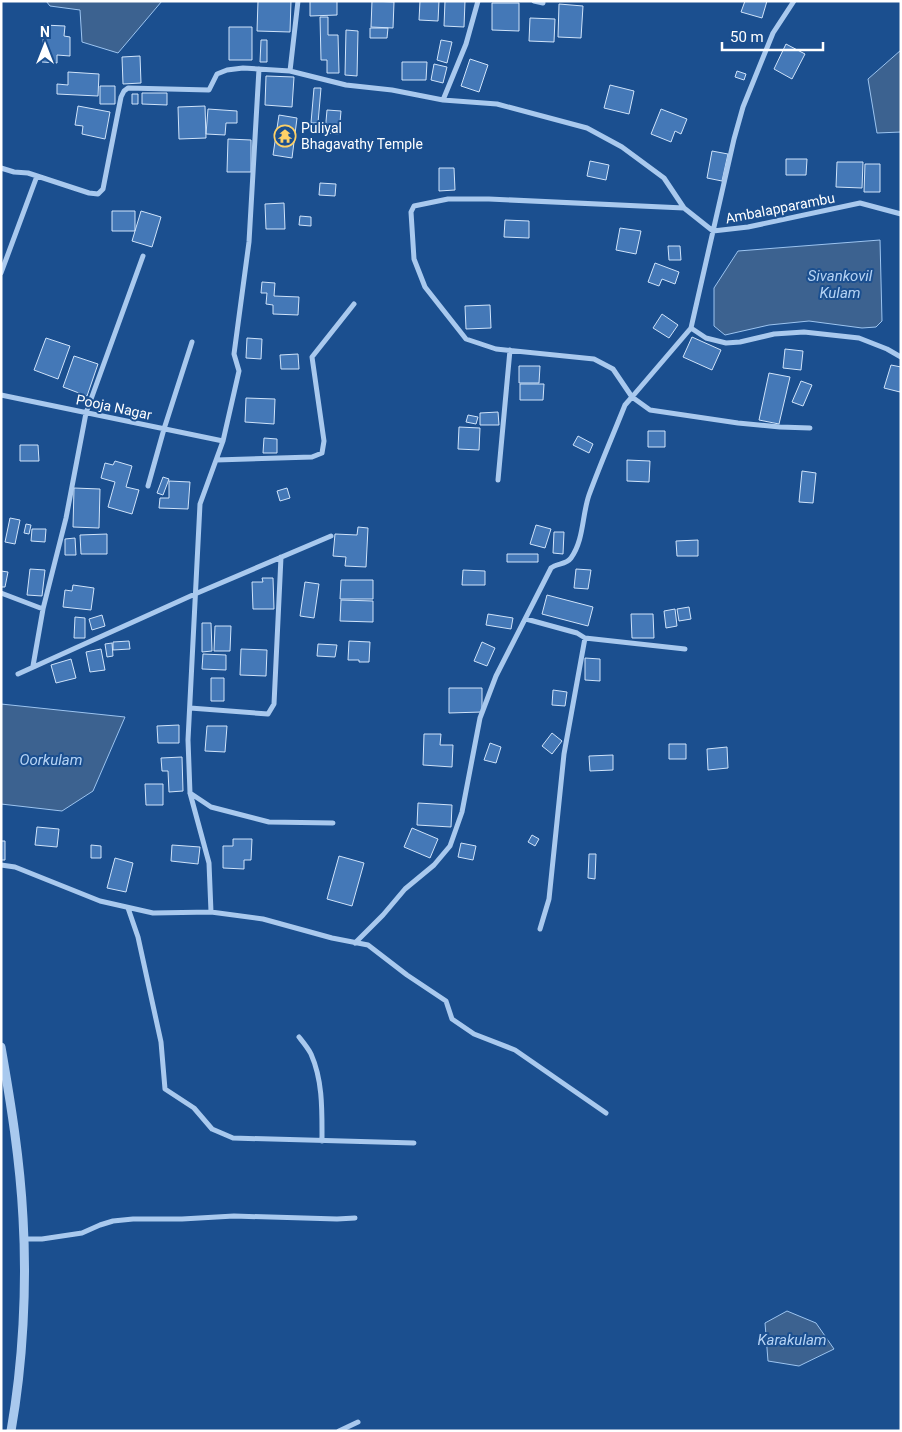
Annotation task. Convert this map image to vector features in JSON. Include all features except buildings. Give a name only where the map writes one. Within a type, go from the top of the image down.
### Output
[{"type":"street","points":[[290,71],[298,1]]},
{"type":"street","points":[[443,100],[466,44],[478,1]]},
{"type":"street","points":[[534,1],[543,3]]},
{"type":"street","points":[[355,943],[383,915],[405,889],[434,865],[450,846],[462,812],[480,718],[496,676],[551,568],[555,564],[562,564],[568,561],[575,551],[579,542],[588,496],[626,405],[690,328],[734,139],[744,107],[773,33],[794,1]]},
{"type":"street","name":"Ambalapparambu","points":[[37,176],[89,193],[98,194],[103,189],[121,97],[124,91],[128,88],[209,90],[217,74],[227,70],[243,68],[290,71],[346,84],[392,90],[443,100],[497,104],[587,128],[622,147],[664,178],[684,208],[713,231],[748,227],[860,203],[901,214]]},
{"type":"street","points":[[211,912],[209,862],[190,793],[188,740],[200,504],[223,441],[239,371],[234,354],[249,242],[259,69]]},
{"type":"street","points":[[1,168],[37,176],[1,273]]},
{"type":"street","points":[[684,208],[489,199],[448,199],[414,206],[410,212],[414,259],[425,287],[466,339],[496,349],[594,359],[613,369],[632,397],[650,410],[738,423],[810,428]]},
{"type":"street","points":[[33,666],[43,609],[66,518],[86,412],[143,256]]},
{"type":"street","points":[[216,460],[312,457],[322,453],[324,441],[312,356],[354,304]]},
{"type":"street","points":[[690,328],[706,338],[726,343],[740,342],[774,334],[804,332],[859,338],[887,349],[901,357]]},
{"type":"street","points":[[148,486],[192,342]]},
{"type":"street","points":[[498,480],[510,350]]},
{"type":"street","name":"Pooja Nagar","points":[[1,395],[223,441]]},
{"type":"street","points":[[18,674],[195,594],[331,536]]},
{"type":"street","points":[[190,708],[268,714],[274,704],[280,557]]},
{"type":"street","points":[[1,593],[43,609]]},
{"type":"street","points":[[526,619],[577,633],[585,638],[685,649]]},
{"type":"street","points":[[540,928],[549,899],[564,754],[585,638]]},
{"type":"street","points":[[190,793],[211,806],[269,822],[333,823]]},
{"type":"street","points":[[1,865],[15,867],[100,902],[153,913],[211,912],[263,919],[332,938],[368,945],[407,975],[446,1001],[452,1020],[474,1034],[515,1050],[606,1113]]},
{"type":"street","points":[[128,908],[138,937],[161,1042],[166,1089],[194,1108],[212,1129],[232,1138],[414,1143]]},
{"type":"street","points":[[299,1037],[310,1053],[317,1074],[322,1104],[322,1141]]},
{"type":"street","points":[[1,1047],[14,1120],[24,1239],[24,1298],[17,1394],[11,1431]]},
{"type":"street","points":[[24,1239],[42,1239],[82,1233],[113,1221],[133,1219],[234,1216],[355,1218]]},
{"type":"street","points":[[339,1431],[358,1422]]},
{"type":"water","points":[[46,1],[162,1],[118,53],[82,42],[80,10],[50,6]]},
{"type":"water","points":[[901,50],[901,132],[877,133],[868,79]]},
{"type":"water","name":"Sivankovil Kulam","points":[[880,240],[882,321],[876,327],[862,328],[809,321],[769,325],[725,335],[714,326],[714,288],[738,251]]},
{"type":"water","name":"Oorkulam","points":[[1,704],[125,717],[93,791],[62,811],[1,804]]},
{"type":"water","name":"Karakulam","points":[[787,1311],[816,1323],[834,1349],[799,1366],[768,1361],[765,1323]]},
{"type":"place","name":"Puliyal Bhagavathy Temple","points":[[285,136]]}]
